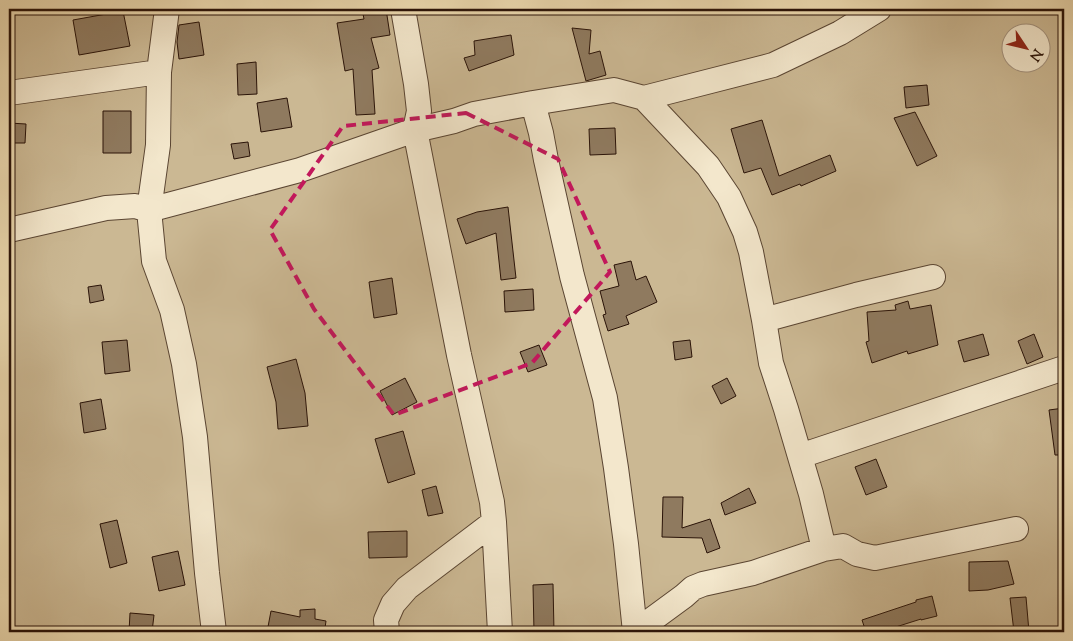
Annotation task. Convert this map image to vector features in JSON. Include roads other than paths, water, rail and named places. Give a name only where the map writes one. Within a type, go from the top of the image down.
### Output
[{"type":"street","points":[[167,9],[159,72],[158,145],[149,210],[154,261],[172,310],[184,364],[195,437],[214,632]]},
{"type":"street","points":[[403,9],[419,111],[415,130],[459,355],[492,502],[500,632]]},
{"type":"street","points":[[9,230],[106,208],[136,206],[149,210],[300,170],[415,130],[454,121],[474,114],[614,90],[644,98],[773,65],[840,33],[879,9]]},
{"type":"street","points":[[9,93],[159,72]]},
{"type":"street","points":[[644,98],[708,166],[729,197],[745,232],[751,252],[771,363],[811,494],[824,549]]},
{"type":"street","points":[[533,103],[572,276],[604,398],[620,496],[635,632]]},
{"type":"street","points":[[764,320],[856,295],[933,278]]},
{"type":"street","points":[[800,456],[1064,368]]},
{"type":"street","points":[[387,632],[386,620],[393,604],[407,588],[494,522]]},
{"type":"street","points":[[635,632],[694,588],[703,584],[753,573],[824,549],[843,546],[857,554],[874,558],[1016,529]]}]
